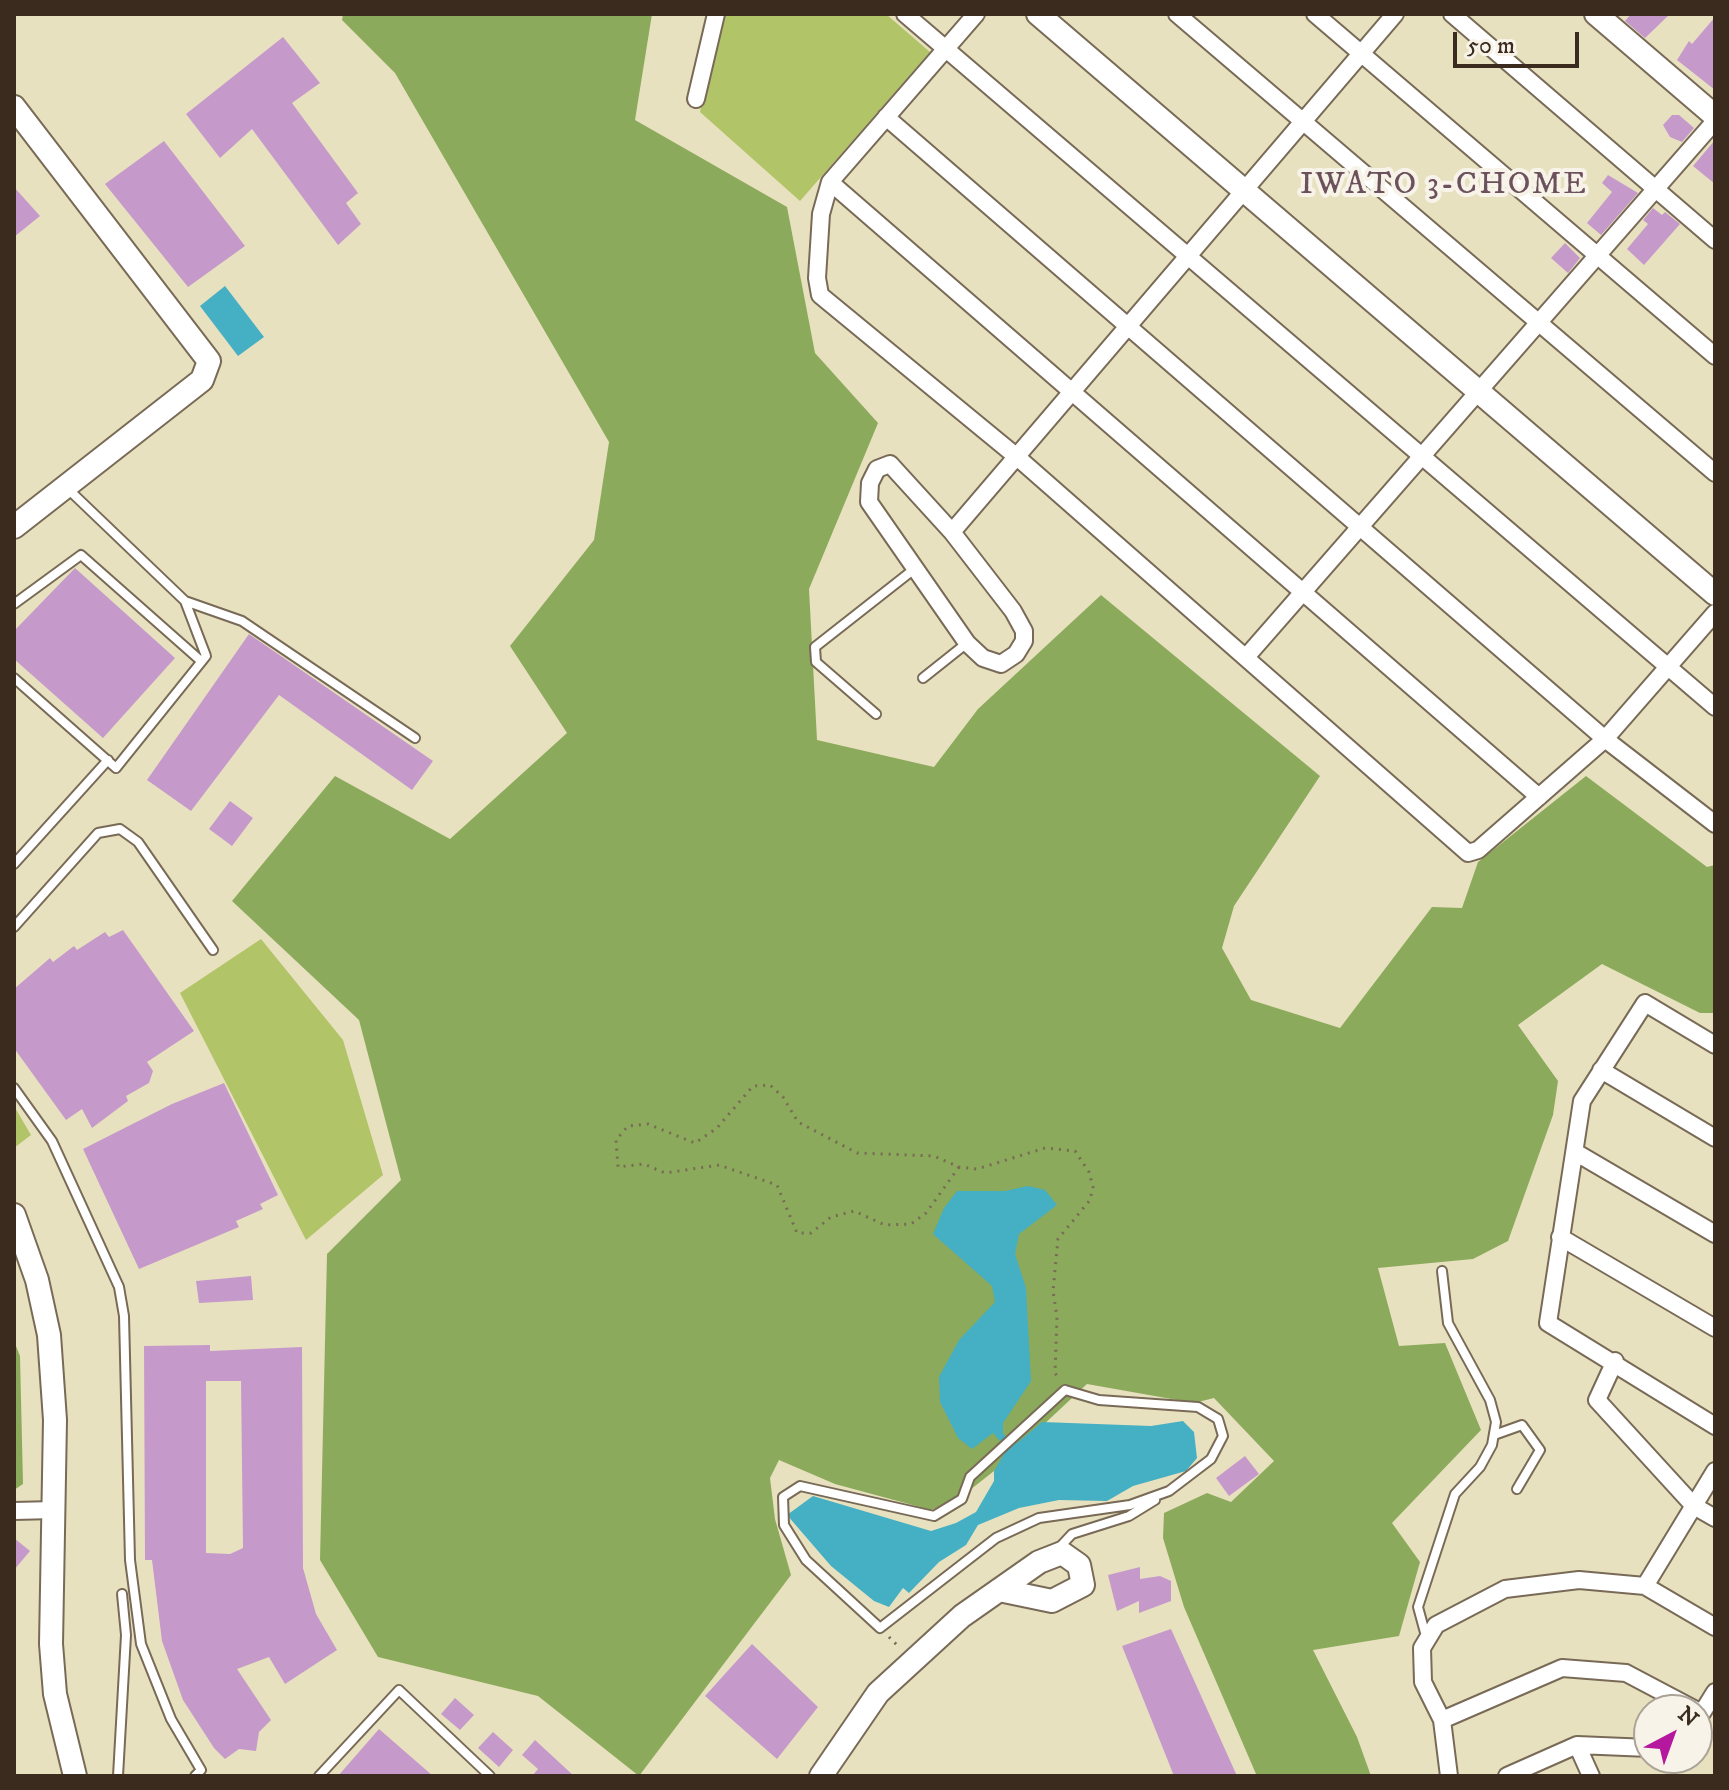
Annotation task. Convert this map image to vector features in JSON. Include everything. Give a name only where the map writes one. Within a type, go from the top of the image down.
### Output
[{"type":"street","points":[[696,99],[716,14]]},
{"type":"street","points":[[905,14],[1715,707]]},
{"type":"street","points":[[976,14],[830,182],[821,214],[817,278],[820,295],[1017,457],[1468,853],[1478,850],[1605,739],[1715,613]]},
{"type":"street","points":[[1038,14],[1715,594]]},
{"type":"street","points":[[1177,14],[1715,473]]},
{"type":"street","points":[[1315,14],[1715,356]]},
{"type":"street","points":[[952,532],[1395,14]]},
{"type":"street","points":[[1452,14],[1715,240]]},
{"type":"street","points":[[1247,656],[1715,118],[1596,14]]},
{"type":"street","points":[[14,107],[209,361],[202,380],[14,527]]},
{"type":"street","points":[[886,117],[1605,739],[1715,824]]},
{"type":"street","points":[[830,182],[1539,797]]},
{"type":"street","points":[[890,464],[952,532],[1013,611],[1024,631],[1024,641],[1016,654],[1001,664],[983,658],[967,643],[913,570],[869,502],[870,483],[877,469],[890,464]]},
{"type":"street","points":[[1715,1045],[1645,1003],[1582,1101],[1548,1323],[1615,1361],[1715,1426]]},
{"type":"street","points":[[1601,1070],[1715,1138]]},
{"type":"street","points":[[1575,1152],[1715,1234]]},
{"type":"street","points":[[14,1215],[37,1280],[49,1335],[55,1420],[51,1644],[55,1694],[75,1776]]},
{"type":"street","points":[[1560,1237],[1715,1328]]},
{"type":"street","points":[[1615,1361],[1597,1400],[1694,1506],[1715,1518]]},
{"type":"street","points":[[1645,1586],[1715,1471]]},
{"type":"street","points":[[14,1511],[54,1510]]},
{"type":"street","points":[[821,1776],[870,1704],[911,1660],[999,1590],[1039,1562],[1062,1553],[1079,1565],[1083,1585],[1052,1601],[999,1590]]},
{"type":"street","points":[[1449,1776],[1442,1720],[1423,1682],[1422,1648],[1436,1625],[1505,1589],[1579,1580],[1645,1586],[1715,1627]]},
{"type":"street","points":[[1442,1720],[1562,1668],[1626,1673],[1664,1694]]},
{"type":"street","points":[[1577,1745],[1591,1776]]},
{"type":"street","points":[[1507,1776],[1577,1745],[1633,1747]]},
{"type":"lane","points":[[66,486],[185,601],[242,621],[415,738]]},
{"type":"lane","points":[[14,604],[81,555],[201,661]]},
{"type":"lane","points":[[876,714],[816,662],[815,647],[913,570]]},
{"type":"lane","points":[[14,678],[116,768],[206,656],[185,601]]},
{"type":"lane","points":[[923,678],[967,643]]},
{"type":"lane","points":[[14,864],[108,760]]},
{"type":"lane","points":[[14,927],[98,833],[120,829],[138,842],[213,950]]},
{"type":"lane","points":[[14,1088],[52,1141],[119,1287],[124,1316],[130,1560],[141,1644],[171,1719],[201,1770],[195,1776]]},
{"type":"lane","points":[[1427,1641],[1418,1607],[1455,1494],[1480,1467],[1494,1435],[1496,1422],[1490,1400],[1448,1323],[1442,1271]]},
{"type":"lane","points":[[1053,1556],[1072,1534],[1129,1516],[1169,1491],[1211,1459],[1223,1436],[1218,1419],[1198,1407],[1099,1400],[1065,1390],[970,1477],[962,1499],[934,1516],[810,1487],[800,1486],[783,1497],[784,1525],[806,1560],[880,1628],[996,1538],[1039,1518],[1130,1505],[1169,1491]]},
{"type":"lane","points":[[1494,1435],[1522,1425],[1540,1450],[1517,1489]]},
{"type":"lane","points":[[118,1776],[126,1635],[122,1594]]},
{"type":"lane","points":[[319,1776],[399,1690],[490,1776]]},
{"type":"path","points":[[959,1167],[926,1213],[911,1224],[885,1225],[854,1211],[831,1217],[811,1233],[797,1233],[777,1185],[719,1165],[665,1173],[644,1164],[618,1167],[616,1140],[628,1126],[648,1124],[695,1143],[717,1128],[753,1086],[770,1085],[783,1097],[798,1122],[857,1153],[934,1156],[959,1167],[977,1169],[1045,1148],[1075,1151],[1089,1172],[1093,1187],[1090,1200],[1058,1239],[1054,1267],[1055,1373],[1065,1390]]},
{"type":"path","points":[[880,1628],[911,1660]]},
{"type":"green space","points":[[343,14],[652,14],[635,120],[787,207],[815,353],[878,423],[809,589],[817,740],[934,767],[978,709],[1101,595],[1320,776],[1234,906],[1222,948],[1251,1000],[1340,1028],[1432,907],[1462,908],[1478,862],[1586,776],[1707,867],[1715,865],[1715,1013],[1700,1013],[1602,964],[1518,1025],[1558,1081],[1553,1115],[1508,1241],[1473,1259],[1378,1268],[1399,1346],[1445,1343],[1481,1430],[1392,1523],[1420,1562],[1399,1636],[1313,1650],[1357,1737],[1371,1776],[1256,1774],[1184,1607],[1163,1538],[1164,1513],[1207,1493],[1231,1502],[1274,1461],[1214,1398],[1194,1403],[1087,1384],[994,1471],[961,1497],[931,1510],[835,1484],[779,1460],[770,1478],[775,1519],[791,1575],[639,1776],[538,1696],[378,1657],[320,1560],[327,1254],[401,1180],[359,1020],[232,901],[335,776],[450,839],[567,733],[510,646],[594,540],[609,442],[395,73],[342,20]]},
{"type":"green space","points":[[721,14],[886,14],[930,52],[800,201],[700,112]]},
{"type":"green space","points":[[261,939],[343,1040],[383,1175],[306,1240],[180,993]]},
{"type":"green space","points":[[14,1106],[31,1135],[14,1148]]},
{"type":"green space","points":[[14,1341],[20,1356],[23,1484],[14,1490]]},
{"type":"water","points":[[225,286],[264,337],[238,356],[200,306]]},
{"type":"water","points":[[1028,1186],[1045,1190],[1057,1205],[1019,1234],[1015,1254],[1026,1288],[1031,1381],[1003,1423],[1003,1434],[1017,1443],[1042,1422],[1151,1426],[1183,1421],[1194,1432],[1197,1458],[1186,1471],[1133,1486],[1107,1501],[1059,1500],[1019,1508],[978,1525],[966,1545],[939,1562],[909,1593],[903,1588],[889,1607],[874,1601],[831,1566],[787,1515],[813,1496],[931,1531],[976,1512],[994,1481],[994,1471],[1007,1449],[993,1433],[972,1449],[958,1438],[940,1402],[939,1377],[959,1340],[995,1302],[992,1286],[933,1234],[944,1208],[957,1191],[1005,1191]]},
{"type":"building","points":[[1631,14],[1670,14],[1645,38],[1625,21]]},
{"type":"building","points":[[1715,17],[1715,90],[1677,60],[1689,41],[1692,44]]},
{"type":"building","points":[[283,37],[320,83],[292,103],[358,193],[346,203],[361,224],[338,245],[252,129],[220,158],[186,114]]},
{"type":"building","points":[[1672,115],[1679,115],[1694,128],[1682,142],[1670,137],[1663,125]]},
{"type":"building","points":[[1715,140],[1715,184],[1693,166]]},
{"type":"building","points":[[164,141],[245,246],[188,287],[105,184]]},
{"type":"building","points":[[1608,175],[1638,193],[1601,235],[1587,223],[1612,192],[1602,183]]},
{"type":"building","points":[[14,187],[40,216],[14,237]]},
{"type":"building","points":[[1653,208],[1662,215],[1665,212],[1680,224],[1644,265],[1627,249],[1648,224],[1643,220]]},
{"type":"building","points":[[1565,243],[1580,258],[1568,273],[1551,258]]},
{"type":"building","points":[[75,568],[175,658],[103,738],[14,659],[14,631]]},
{"type":"building","points":[[249,634],[433,761],[412,790],[279,695],[191,811],[147,780]]},
{"type":"building","points":[[230,801],[253,818],[232,846],[209,829]]},
{"type":"building","points":[[123,930],[194,1031],[147,1062],[153,1071],[149,1083],[126,1096],[128,1101],[92,1128],[82,1109],[66,1120],[14,1048],[14,989],[50,958],[53,962],[74,946],[77,950],[105,932],[109,937]]},
{"type":"building","points":[[224,1083],[278,1195],[260,1204],[263,1209],[236,1221],[239,1227],[139,1269],[83,1149],[172,1104]]},
{"type":"building","points":[[251,1276],[253,1300],[199,1303],[196,1281]]},
{"type":"building","points":[[210,1345],[210,1351],[302,1347],[303,1568],[316,1614],[337,1650],[285,1684],[269,1657],[237,1669],[271,1720],[259,1732],[256,1751],[239,1749],[225,1759],[214,1748],[183,1700],[162,1641],[152,1560],[145,1560],[144,1346]],"holes":[[[206,1381],[241,1381],[243,1548],[230,1554],[206,1553]]]},
{"type":"building","points":[[1245,1456],[1259,1474],[1229,1496],[1216,1478]]},
{"type":"building","points":[[14,1538],[30,1551],[14,1570]]},
{"type":"building","points":[[1140,1567],[1140,1579],[1160,1576],[1171,1581],[1171,1601],[1139,1613],[1139,1601],[1117,1611],[1108,1575]]},
{"type":"building","points":[[1171,1629],[1237,1776],[1174,1776],[1122,1646]]},
{"type":"building","points":[[752,1644],[818,1707],[777,1759],[705,1696]]},
{"type":"building","points":[[455,1698],[474,1715],[460,1730],[441,1714]]},
{"type":"building","points":[[379,1729],[433,1776],[338,1776]]},
{"type":"building","points":[[493,1732],[513,1750],[499,1767],[478,1748]]},
{"type":"building","points":[[535,1740],[574,1776],[532,1776],[538,1769],[522,1755]]},
{"type":"district","name":"IWATO 3-CHOME","points":[[1444,186]]}]
